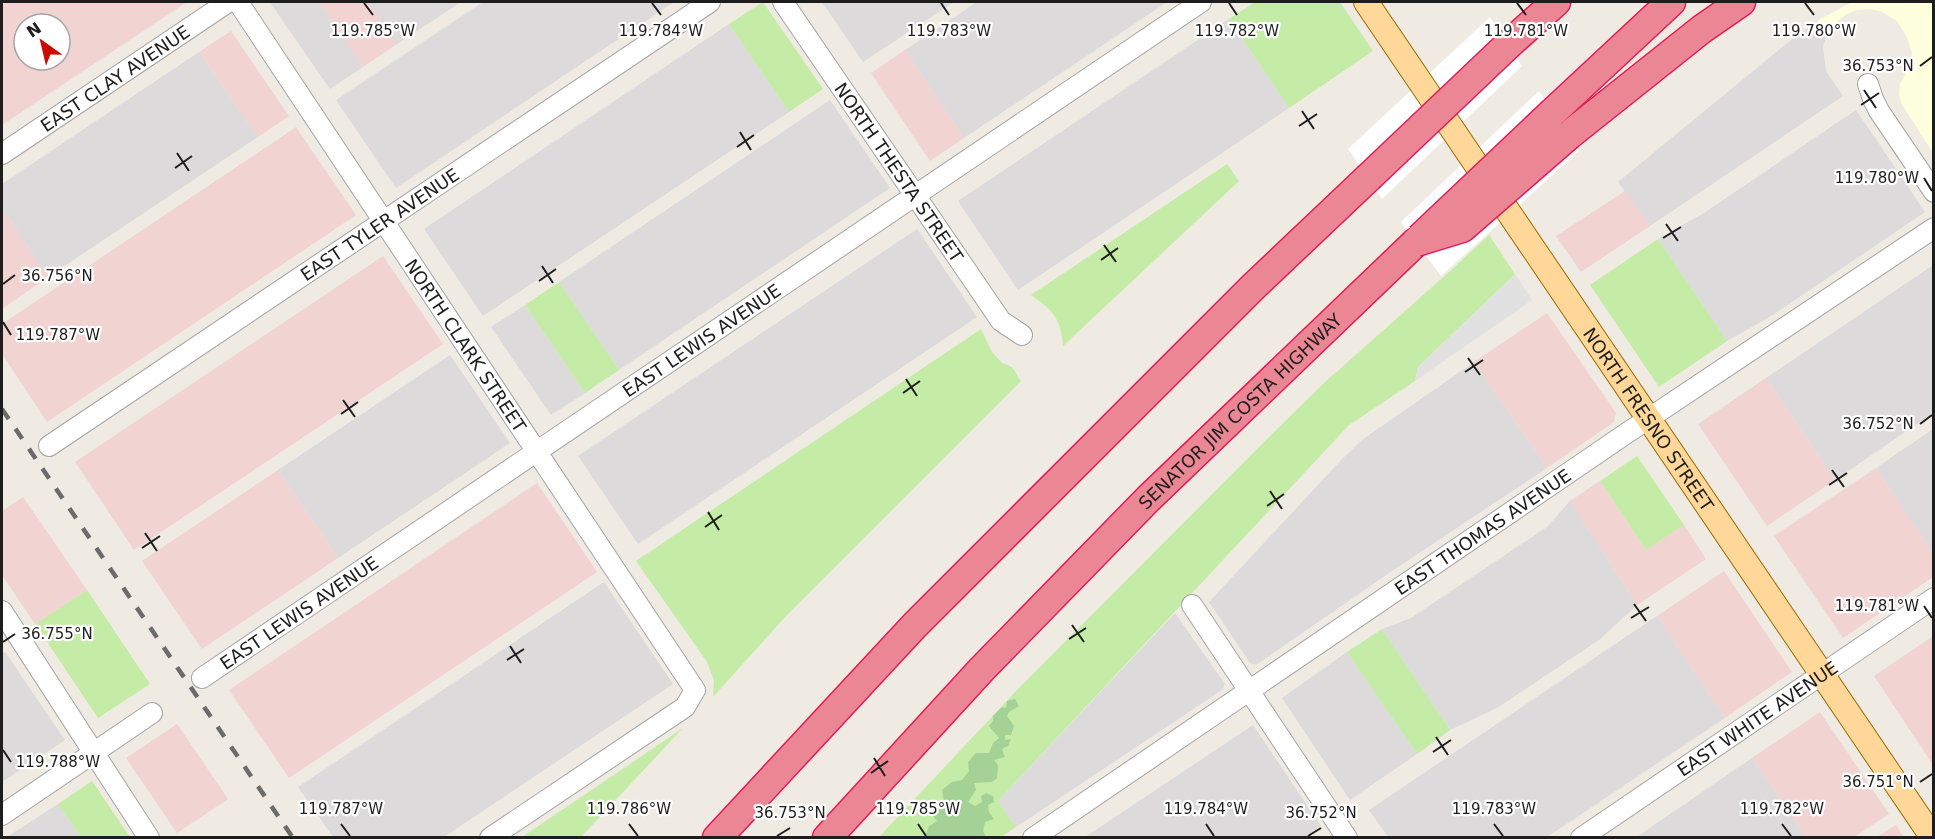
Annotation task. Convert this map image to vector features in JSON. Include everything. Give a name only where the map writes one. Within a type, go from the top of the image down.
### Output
[{"type":"highway","points":[[1509,44],[1538,2]]},
{"type":"highway","points":[[717,837],[915,625],[1253,287],[1556,2]]},
{"type":"highway","name":"SENATOR JIM COSTA HIGHWAY","points":[[827,837],[982,669],[1148,499],[1671,2]]},
{"type":"highway","points":[[1416,242],[1462,228],[1569,135],[1702,29],[1741,2]]},
{"type":"main road","name":"NORTH FRESNO STREET","points":[[1366,2],[1933,837]]},
{"type":"street","name":"EAST CLAY AVENUE","points":[[2,154],[228,2]]},
{"type":"street","name":"NORTH CLARK STREET","points":[[238,2],[694,690],[686,707],[490,837]]},
{"type":"street","name":"EAST TYLER AVENUE","points":[[49,446],[710,2]]},
{"type":"street","name":"NORTH THESTA STREET","points":[[783,2],[1001,321],[1022,335]]},
{"type":"street","name":"EAST LEWIS AVENUE","points":[[202,678],[1201,2]]},
{"type":"street","points":[[1868,84],[1872,99],[1879,111],[1934,192]]},
{"type":"street","name":"EAST THOMAS AVENUE","points":[[1033,837],[1649,418],[1934,228]]},
{"type":"street","name":"EAST WHITE AVENUE","points":[[1581,837],[1934,598]]},
{"type":"street","points":[[1192,605],[1347,837]]},
{"type":"street","points":[[2,611],[149,837]]},
{"type":"street","points":[[2,815],[152,713]]},
{"type":"shaded area","points":[[2,2],[187,2],[2,125]]},
{"type":"shaded area","points":[[275,2],[319,2],[363,67],[330,89],[271,4]]},
{"type":"shaded area","points":[[319,2],[368,2],[397,44],[363,67]]},
{"type":"shaded area","points":[[368,2],[461,2],[397,44]]},
{"type":"shaded area","points":[[483,2],[674,2],[396,188],[336,100]]},
{"type":"shaded area","points":[[822,2],[954,2],[863,62]]},
{"type":"shaded area","points":[[977,2],[1167,2],[964,138],[905,50]]},
{"type":"shaded area","points":[[1852,2],[1933,2],[1933,153],[1901,103],[1900,84],[1909,68],[1912,53],[1907,37],[1897,21],[1882,12],[1871,9],[1857,10],[1845,15],[1834,24],[1827,35],[1817,21]]},
{"type":"shaded area","points":[[1229,19],[1289,108],[1018,290],[958,201]]},
{"type":"shaded area","points":[[1817,21],[1827,35],[1823,46],[1826,71],[1843,96],[1650,226],[1618,182]]},
{"type":"shaded area","points":[[729,24],[789,112],[483,316],[424,229]]},
{"type":"shaded area","points":[[231,31],[289,116],[258,137],[199,52]]},
{"type":"shaded area","points":[[905,50],[964,138],[930,161],[871,73]]},
{"type":"shaded area","points":[[199,52],[258,137],[48,277],[2,208],[2,184]]},
{"type":"shaded area","points":[[830,100],[890,188],[619,370],[559,282]]},
{"type":"shaded area","points":[[1856,110],[1925,212],[1773,315],[1727,341],[1658,239],[1704,213]]},
{"type":"shaded area","points":[[296,127],[356,215],[47,422],[2,354],[2,324]]},
{"type":"shaded area","points":[[1625,191],[1650,226],[1581,272],[1556,236]]},
{"type":"shaded area","points":[[2,208],[48,277],[2,309]]},
{"type":"shaded area","points":[[917,229],[977,317],[638,544],[578,456]]},
{"type":"shaded area","points":[[383,256],[443,344],[134,550],[75,462]]},
{"type":"shaded area","points":[[1933,265],[1933,413],[1835,480],[1766,378]]},
{"type":"shaded area","points":[[1515,274],[1532,300],[1415,381],[1418,367]]},
{"type":"shaded area","points":[[525,305],[585,393],[551,415],[491,327]]},
{"type":"shaded area","points":[[1547,313],[1616,413],[1614,422],[1547,468],[1474,362]]},
{"type":"shaded area","points":[[450,355],[510,443],[338,558],[278,470]]},
{"type":"shaded area","points":[[1474,362],[1547,468],[1256,665],[1250,663],[1209,602],[1362,440]]},
{"type":"shaded area","points":[[1766,378],[1835,480],[1767,526],[1698,424]]},
{"type":"shaded area","points":[[1933,429],[1933,553],[1876,468]]},
{"type":"shaded area","points":[[1876,468],[1933,553],[1933,577],[1843,638],[1774,536]]},
{"type":"shaded area","points":[[278,470],[338,558],[202,649],[142,561]]},
{"type":"shaded area","points":[[1600,481],[1646,550],[1684,525],[1706,559],[1637,605],[1570,501]]},
{"type":"shaded area","points":[[537,483],[597,572],[289,778],[229,690]]},
{"type":"shaded area","points":[[23,497],[87,590],[35,624],[2,575],[2,511]]},
{"type":"shaded area","points":[[1570,501],[1637,605],[1599,640],[1497,708],[1450,730],[1382,629],[1411,618],[1547,527]]},
{"type":"shaded area","points":[[1724,571],[1792,672],[1725,718],[1657,616]]},
{"type":"shaded area","points":[[604,582],[673,684],[444,837],[333,837],[298,787]]},
{"type":"shaded area","points":[[1175,613],[1225,684],[1222,690],[1016,827],[998,801]]},
{"type":"shaded area","points":[[1657,616],[1725,718],[1547,837],[1388,837],[1369,810]]},
{"type":"shaded area","points":[[1933,636],[1933,765],[1874,676]]},
{"type":"shaded area","points":[[5,652],[65,740],[2,782],[2,654]]},
{"type":"shaded area","points":[[1347,652],[1417,754],[1350,800],[1282,698]]},
{"type":"shaded area","points":[[1820,712],[1889,814],[1854,837],[1806,837],[1752,758]]},
{"type":"shaded area","points":[[177,724],[228,799],[177,833],[126,758]]},
{"type":"shaded area","points":[[1253,725],[1321,826],[1305,837],[1085,837]]},
{"type":"shaded area","points":[[1752,758],[1806,837],[1635,838]]},
{"type":"shaded area","points":[[58,804],[81,837],[7,837]]},
{"type":"shaded area","points":[[1896,825],[1904,837],[1877,837]]},
{"type":"green space","points":[[763,2],[823,89],[789,112],[729,24]]},
{"type":"green space","points":[[1255,2],[1340,2],[1373,51],[1289,108],[1229,19]]},
{"type":"green space","points":[[1227,164],[1239,181],[1063,346],[1058,322],[1045,306],[1031,295]]},
{"type":"green space","points":[[1489,235],[1515,274],[1418,367],[1415,381],[1349,425],[998,801],[1016,827],[1001,837],[878,838],[1016,691],[1272,434],[1324,383]]},
{"type":"green space","points":[[1658,239],[1727,341],[1659,387],[1590,285]]},
{"type":"green space","points":[[559,282],[619,370],[585,393],[525,305]]},
{"type":"green space","points":[[981,329],[992,352],[1002,363],[1012,367],[1021,381],[786,616],[713,697],[714,680],[707,662],[636,561]]},
{"type":"green space","points":[[1637,456],[1684,525],[1646,550],[1600,481]]},
{"type":"green space","points":[[87,590],[150,684],[98,718],[35,624]]},
{"type":"green space","points":[[1382,629],[1450,730],[1417,754],[1347,652]]},
{"type":"green space","points":[[1015,699],[1019,706],[1007,716],[1014,726],[1011,735],[1005,735],[1005,740],[1011,739],[1008,746],[1002,749],[1005,757],[994,760],[998,765],[997,778],[992,782],[974,783],[976,790],[968,802],[975,806],[982,802],[981,796],[986,793],[993,796],[994,802],[988,805],[989,812],[994,819],[985,822],[983,831],[986,837],[925,837],[929,826],[937,821],[932,815],[937,803],[944,801],[942,790],[952,782],[962,780],[969,771],[968,762],[976,753],[989,753],[993,743],[999,738],[989,726],[993,721],[993,716],[1002,707],[1006,708],[1007,701]]},
{"type":"green space","points":[[683,728],[581,837],[522,837]]},
{"type":"green space","points":[[92,781],[130,837],[81,837],[58,804]]},
{"type":"pier","points":[[1490,17],[1522,66],[1382,199],[1348,149]]},
{"type":"pier","points":[[1539,91],[1579,151],[1441,276],[1401,222]]},
{"type":"railway","points":[[2,409],[293,838]]}]
